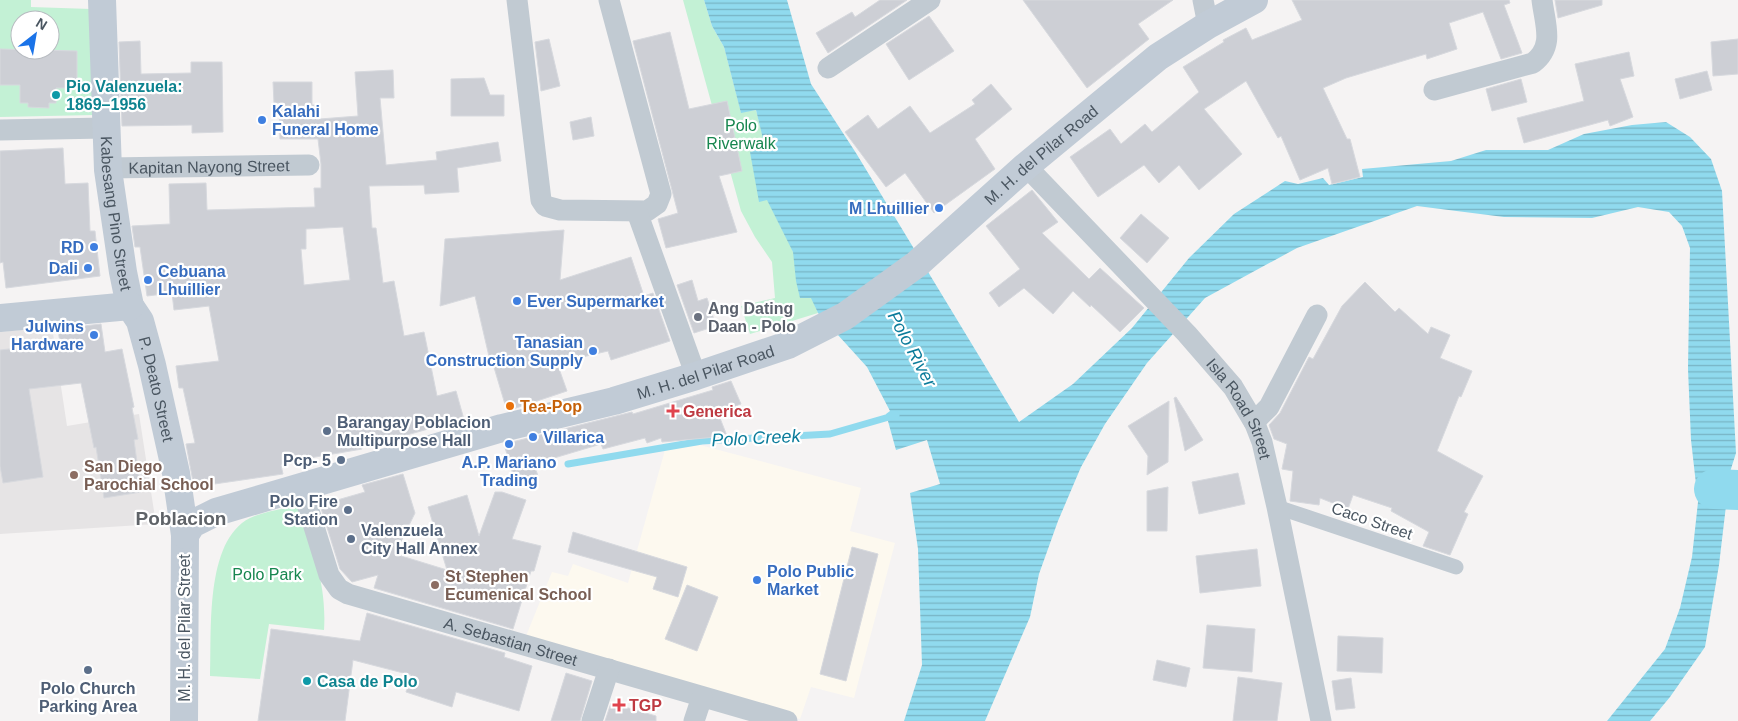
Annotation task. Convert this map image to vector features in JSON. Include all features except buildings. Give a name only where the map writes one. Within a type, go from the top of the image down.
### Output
[{"type":"main road","name":"Kabesang Pino Street","points":[[102,0],[105,128],[108,168],[130,306]]},
{"type":"main road","name":"M. H. del Pilar Road","points":[[185,535],[192,524],[202,517],[502,428],[614,401],[788,345],[845,316],[917,264],[1026,166],[1158,57],[1205,13],[1254,0]]},
{"type":"main road","points":[[0,318],[130,306]]},
{"type":"main road","name":"P. Deato Street","points":[[130,306],[140,321],[152,364],[176,474],[185,535]]},
{"type":"main road","name":"M. H. del Pilar Street","points":[[184,721],[185,535]]},
{"type":"street","points":[[517,0],[541,200],[544,206],[560,210],[637,212],[652,208],[661,194],[609,0]]},
{"type":"street","points":[[828,68],[930,0]]},
{"type":"street","points":[[1434,90],[1533,63],[1543,55],[1548,44],[1542,0]]},
{"type":"street","points":[[0,130],[105,128]]},
{"type":"street","name":"Kapitan Nayong Street","points":[[108,168],[309,165]]},
{"type":"street","name":"Isla Road Street","points":[[1026,166],[1076,222],[1148,292],[1260,416],[1262,442],[1321,721]]},
{"type":"street","points":[[637,212],[696,376]]},
{"type":"street","points":[[1260,416],[1318,315]]},
{"type":"street","name":"A. Sebastian Street","points":[[302,488],[329,576],[332,582],[348,594],[787,721]]},
{"type":"street","name":"Caco Street","points":[[1277,507],[1456,567]]},
{"type":"street","points":[[592,721],[609,670]]},
{"type":"street","points":[[694,721],[702,697]]},
{"type":"shaded area","name":"San Diego Parochial School","points":[[52,327],[67,426],[139,414],[156,524],[0,534],[0,332]]},
{"type":"shaded area","name":"Polo Public Market","points":[[700,445],[861,488],[850,531],[895,543],[854,698],[811,687],[800,719],[526,636],[552,572],[568,576],[573,564],[628,583],[665,450]]},
{"type":"green space","points":[[0,0],[31,0],[31,7],[91,9],[94,115],[0,117]]},
{"type":"green space","name":"Polo Riverwalk","points":[[683,0],[704,0],[712,26],[724,47],[741,112],[756,110],[793,252],[818,313],[750,334],[741,306],[775,298],[772,262],[755,237],[741,211]]},
{"type":"green space","name":"Polo Park","points":[[299,505],[318,566],[323,597],[324,630],[269,624],[260,679],[210,676],[213,590],[225,546],[235,530],[250,518]]},
{"type":"water","name":"Polo River","points":[[704,0],[787,0],[811,84],[856,153],[1019,422],[1073,384],[1132,328],[1189,258],[1234,214],[1285,181],[1298,184],[1323,178],[1329,185],[1363,177],[1362,169],[1451,161],[1486,150],[1548,150],[1584,134],[1632,125],[1666,122],[1690,137],[1711,159],[1722,191],[1736,453],[1730,472],[1719,565],[1705,647],[1670,697],[1650,721],[1607,721],[1665,649],[1680,608],[1692,557],[1698,502],[1691,440],[1688,369],[1690,248],[1682,226],[1669,212],[1638,207],[1592,218],[1504,217],[1417,206],[1297,248],[1205,298],[1147,363],[1105,424],[1081,467],[1058,521],[1039,574],[1030,617],[985,721],[904,721],[922,665],[918,549],[910,493],[940,484],[927,440],[896,450],[886,414],[890,411],[867,367],[818,313],[811,298],[800,298],[793,252],[767,200],[759,202],[750,152],[765,147],[756,110],[741,113],[724,47],[712,26]]},
{"type":"waterway","name":"Polo Creek","points":[[568,464],[702,441],[830,434],[896,415]]},
{"type":"waterway","points":[[1714,489],[1738,490]]},
{"type":"place","name":"Pio Valenzuela: 1869–1956","points":[[56,95]]},
{"type":"place","name":"Kalahi Funeral Home","points":[[262,120]]},
{"type":"place","name":"M Lhuillier","points":[[939,208]]},
{"type":"place","name":"RD","points":[[94,247]]},
{"type":"place","name":"Dali","points":[[88,268]]},
{"type":"place","name":"Cebuana Lhuillier","points":[[148,280]]},
{"type":"place","name":"Ever Supermarket","points":[[517,301]]},
{"type":"place","name":"Ang Dating Daan - Polo","points":[[698,317]]},
{"type":"place","name":"Julwins Hardware","points":[[94,335]]},
{"type":"place","name":"Tanasian Construction Supply","points":[[593,351]]},
{"type":"place","name":"Tea-Pop","points":[[510,406]]},
{"type":"place","name":"Generica","points":[[673,411]]},
{"type":"place","name":"Barangay Poblacion Multipurpose Hall","points":[[327,431]]},
{"type":"place","name":"Villarica","points":[[533,437]]},
{"type":"place","name":"A.P. Mariano Trading","points":[[509,444]]},
{"type":"place","name":"Pcp- 5","points":[[341,460]]},
{"type":"place","name":"San Diego Parochial School","points":[[74,475]]},
{"type":"place","name":"Polo Fire Station","points":[[348,510]]},
{"type":"place","name":"Valenzuela City Hall Annex","points":[[351,539]]},
{"type":"place","name":"Polo Public Market","points":[[757,580]]},
{"type":"place","name":"St Stephen Ecumenical School","points":[[435,585]]},
{"type":"place","name":"Polo Church Parking Area","points":[[88,670]]},
{"type":"place","name":"Casa de Polo","points":[[307,681]]},
{"type":"place","name":"TGP","points":[[619,705]]},
{"type":"district","name":"Poblacion","points":[[181,518]]}]
